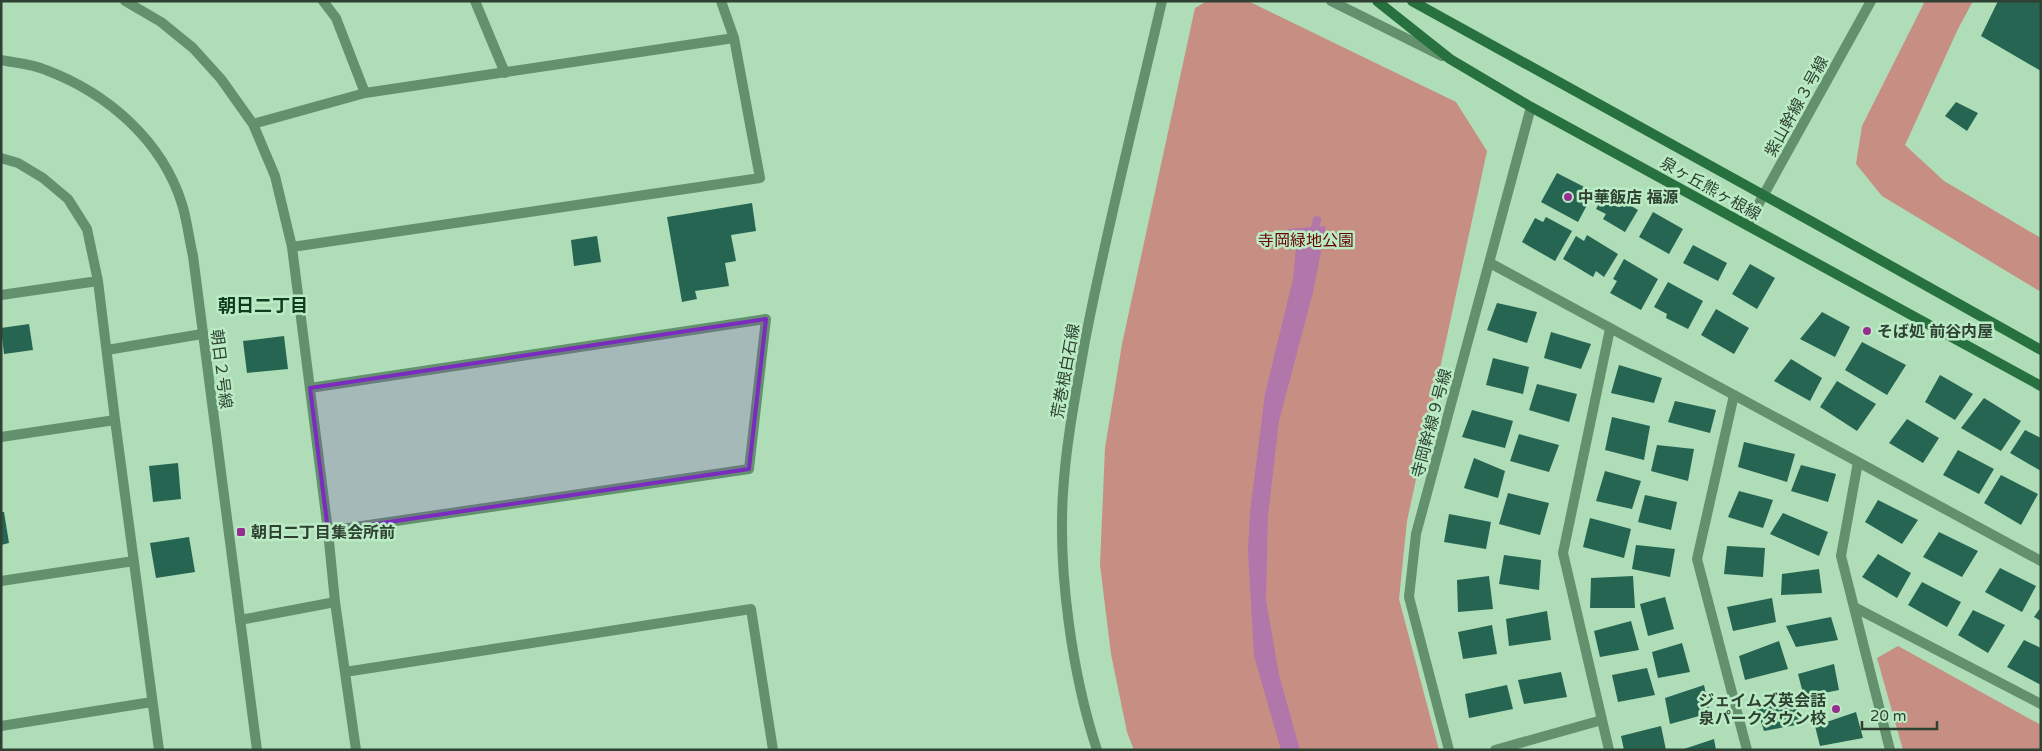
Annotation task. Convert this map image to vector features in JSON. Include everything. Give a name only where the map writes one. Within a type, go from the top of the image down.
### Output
[{"type":"main road","name":"泉ヶ丘熊ヶ根線","points":[[1377,1],[1450,59],[1531,107],[2041,386]]},
{"type":"main road","name":"泉ヶ丘熊ヶ根線","points":[[1412,1],[2041,350]]},
{"type":"street","points":[[125,1],[160,22],[193,48],[221,79],[254,124],[275,176],[292,247],[328,531],[335,602],[356,750]]},
{"type":"street","points":[[323,1],[336,18],[365,93]]},
{"type":"street","points":[[475,1],[505,73]]},
{"type":"street","points":[[292,247],[760,178],[734,38],[721,1]]},
{"type":"street","name":"荒巻根白石線","points":[[1097,750],[1087,720],[1074,654],[1062,541],[1068,437],[1097,276],[1162,1]]},
{"type":"street","points":[[1331,1],[1450,59]]},
{"type":"street","name":"紫山幹線３号線","points":[[1747,225],[1871,1]]},
{"type":"street","points":[[254,124],[365,93],[734,38]]},
{"type":"street","name":"朝日２号線","points":[[1,60],[44,69],[85,88],[119,112],[138,130],[155,151],[171,176],[182,204],[193,256],[257,750]]},
{"type":"street","name":"寺岡幹線９号線","points":[[1449,750],[1409,597],[1416,534],[1531,107]]},
{"type":"street","points":[[1,158],[18,163],[43,178],[68,200],[87,229],[98,281],[158,750]]},
{"type":"street","points":[[1490,263],[2041,561]]},
{"type":"street","points":[[1,295],[98,281]]},
{"type":"street","points":[[310,388],[766,319],[750,469],[328,531]]},
{"type":"street","points":[[1610,329],[1563,553],[1610,750]]},
{"type":"street","points":[[107,350],[202,334]]},
{"type":"street","points":[[1734,395],[1697,559],[1747,750]]},
{"type":"street","points":[[1,437],[115,420]]},
{"type":"street","points":[[1858,462],[1840,556],[1890,750]]},
{"type":"street","points":[[1,581],[134,561]]},
{"type":"street","points":[[240,620],[335,602]]},
{"type":"street","points":[[1854,607],[2041,704]]},
{"type":"street","points":[[345,672],[751,609],[773,750]]},
{"type":"street","points":[[1,726],[152,702]]},
{"type":"street","points":[[1494,750],[1602,720]]},
{"type":"highlighted area","points":[[766,319],[749,469],[328,531],[310,388]]},
{"type":"green space","name":"寺岡緑地公園","points":[[1207,1],[1248,1],[1456,102],[1487,151],[1407,521],[1399,599],[1439,750],[1134,750],[1127,732],[1111,654],[1100,565],[1105,448],[1122,344],[1195,8]]},
{"type":"green space","points":[[1925,1],[1973,1],[1958,29],[1905,145],[1944,181],[2041,238],[2041,292],[1882,196],[1856,164],[1862,126]]},
{"type":"green space","points":[[1898,646],[2041,725],[2041,750],[1903,750],[1877,658]]},
{"type":"shaded area","points":[[1326,226],[1313,292],[1279,421],[1268,515],[1266,600],[1279,675],[1300,750],[1281,750],[1254,656],[1248,551],[1250,512],[1265,394],[1293,279],[1296,248],[1287,229]]},
{"type":"building","points":[[1998,1],[2041,1],[2041,71],[1981,36]]},
{"type":"building","points":[[1956,102],[1978,113],[1967,131],[1945,116]]},
{"type":"building","points":[[1557,173],[1594,192],[1578,222],[1541,202]]},
{"type":"building","points":[[1606,191],[1638,210],[1625,232],[1603,219],[1606,214],[1596,209]]},
{"type":"building","points":[[752,203],[756,231],[731,235],[736,261],[725,263],[729,286],[695,291],[697,299],[682,302],[667,217]]},
{"type":"building","points":[[1653,212],[1683,229],[1669,254],[1639,237]]},
{"type":"building","points":[[1546,217],[1572,231],[1555,261],[1522,242],[1535,218],[1543,222]]},
{"type":"building","points":[[1587,235],[1618,254],[1604,277],[1596,271],[1593,277],[1563,259],[1576,236],[1584,241]]},
{"type":"building","points":[[597,236],[601,262],[574,266],[571,240]]},
{"type":"building","points":[[1693,245],[1727,263],[1718,281],[1683,263]]},
{"type":"building","points":[[1624,259],[1658,279],[1641,310],[1610,293],[1617,281],[1613,279]]},
{"type":"building","points":[[1750,264],[1775,278],[1757,309],[1732,294]]},
{"type":"building","points":[[1668,282],[1703,301],[1688,329],[1666,318],[1667,314],[1654,307]]},
{"type":"building","points":[[1497,303],[1537,312],[1527,343],[1487,330]]},
{"type":"building","points":[[1716,309],[1749,328],[1734,354],[1701,335]]},
{"type":"building","points":[[1822,312],[1850,327],[1835,357],[1800,339]]},
{"type":"building","points":[[29,324],[33,350],[4,354],[1,328]]},
{"type":"building","points":[[1551,332],[1591,344],[1581,369],[1544,358]]},
{"type":"building","points":[[284,336],[288,369],[247,373],[243,341]]},
{"type":"building","points":[[1862,342],[1906,365],[1887,395],[1845,370]]},
{"type":"building","points":[[1493,358],[1529,367],[1523,394],[1486,385]]},
{"type":"building","points":[[1791,359],[1822,378],[1810,401],[1774,381]]},
{"type":"building","points":[[1619,365],[1662,378],[1654,403],[1611,393]]},
{"type":"building","points":[[1940,375],[1973,394],[1955,420],[1925,402]]},
{"type":"building","points":[[1837,381],[1876,404],[1857,431],[1820,407]]},
{"type":"building","points":[[1537,384],[1577,394],[1569,422],[1529,410]]},
{"type":"building","points":[[1984,398],[2021,421],[2001,451],[1961,428]]},
{"type":"building","points":[[1675,401],[1716,410],[1710,433],[1668,422]]},
{"type":"building","points":[[1472,410],[1513,421],[1505,448],[1462,437]]},
{"type":"building","points":[[1612,417],[1650,426],[1644,460],[1605,450]]},
{"type":"building","points":[[1907,419],[1939,438],[1923,463],[1889,443]]},
{"type":"building","points":[[2025,430],[2041,438],[2041,471],[2010,453]]},
{"type":"building","points":[[1519,434],[1559,445],[1549,472],[1510,461]]},
{"type":"building","points":[[1744,442],[1795,454],[1787,482],[1738,467]]},
{"type":"building","points":[[1657,445],[1694,449],[1688,481],[1651,471]]},
{"type":"building","points":[[1958,450],[1994,469],[1979,494],[1943,475]]},
{"type":"building","points":[[1474,458],[1505,471],[1498,498],[1464,488]]},
{"type":"building","points":[[178,463],[181,499],[153,502],[149,466]]},
{"type":"building","points":[[1801,465],[1836,474],[1828,502],[1791,491]]},
{"type":"building","points":[[1605,471],[1641,481],[1632,509],[1596,501]]},
{"type":"building","points":[[2001,475],[2038,494],[2021,525],[1984,503]]},
{"type":"building","points":[[1739,491],[1773,500],[1763,528],[1728,517]]},
{"type":"building","points":[[1508,493],[1549,503],[1540,535],[1499,524]]},
{"type":"building","points":[[1645,495],[1677,502],[1671,530],[1638,522]]},
{"type":"building","points":[[1878,500],[1918,520],[1902,544],[1865,522]]},
{"type":"building","points":[[1,512],[4,512],[9,543],[1,545]]},
{"type":"building","points":[[1783,513],[1828,532],[1819,556],[1770,534]]},
{"type":"building","points":[[1449,514],[1491,522],[1486,549],[1444,542]]},
{"type":"building","points":[[1590,518],[1631,529],[1624,558],[1583,547]]},
{"type":"building","points":[[1939,532],[1978,551],[1962,577],[1923,557]]},
{"type":"building","points":[[189,537],[195,572],[156,578],[150,543]]},
{"type":"building","points":[[1636,545],[1675,549],[1670,577],[1632,569]]},
{"type":"building","points":[[1727,546],[1765,548],[1763,577],[1724,574]]},
{"type":"building","points":[[1878,554],[1911,573],[1897,598],[1862,577]]},
{"type":"building","points":[[1504,555],[1541,560],[1539,590],[1499,584]]},
{"type":"building","points":[[2000,568],[2036,586],[2022,612],[1985,592]]},
{"type":"building","points":[[1819,569],[1822,593],[1781,595],[1782,574]]},
{"type":"building","points":[[1489,576],[1493,609],[1458,612],[1457,580]]},
{"type":"building","points":[[1633,576],[1635,608],[1590,608],[1591,578]]},
{"type":"building","points":[[1922,582],[1961,602],[1947,627],[1908,605]]},
{"type":"building","points":[[1665,597],[1674,629],[1648,636],[1640,604]]},
{"type":"building","points":[[1772,598],[1776,622],[1733,631],[1727,607]]},
{"type":"building","points":[[2041,607],[2041,621],[2034,617]]},
{"type":"building","points":[[1973,610],[2005,625],[1988,653],[1958,635]]},
{"type":"building","points":[[1547,611],[1551,640],[1509,646],[1506,619]]},
{"type":"building","points":[[1831,617],[1838,640],[1796,647],[1786,626]]},
{"type":"building","points":[[1631,621],[1639,650],[1600,657],[1594,631]]},
{"type":"building","points":[[1492,625],[1497,654],[1463,659],[1458,632]]},
{"type":"building","points":[[2024,640],[2041,648],[2041,685],[2007,667]]},
{"type":"building","points":[[1779,641],[1788,669],[1745,680],[1739,656]]},
{"type":"building","points":[[1682,643],[1690,672],[1658,678],[1652,652]]},
{"type":"building","points":[[1834,664],[1839,690],[1804,697],[1798,674]]},
{"type":"building","points":[[1647,668],[1655,695],[1618,702],[1612,675]]},
{"type":"building","points":[[1561,672],[1567,697],[1524,704],[1518,680]]},
{"type":"building","points":[[1507,685],[1513,709],[1469,718],[1465,694]]},
{"type":"building","points":[[1704,685],[1710,713],[1670,724],[1665,698]]},
{"type":"building","points":[[1796,696],[1801,724],[1764,731],[1756,706]]},
{"type":"building","points":[[1856,712],[1863,738],[1820,746],[1815,726]]},
{"type":"building","points":[[1661,726],[1666,750],[1624,750],[1621,736]]},
{"type":"building","points":[[1714,739],[1716,750],[1684,750],[1684,749]]},
{"type":"waterway","points":[[1313,235],[1317,220]]},
{"type":"place","name":"中華飯店 福源","points":[[1568,197]]},
{"type":"place","name":"そば処 前谷内屋","points":[[1867,331]]},
{"type":"place","name":"朝日二丁目集会所前","points":[[241,532]]},
{"type":"place","name":"ジェイムズ英会話 泉パークタウン校","points":[[1836,709]]},
{"type":"district","name":"朝日二丁目","points":[[263,306]]}]
